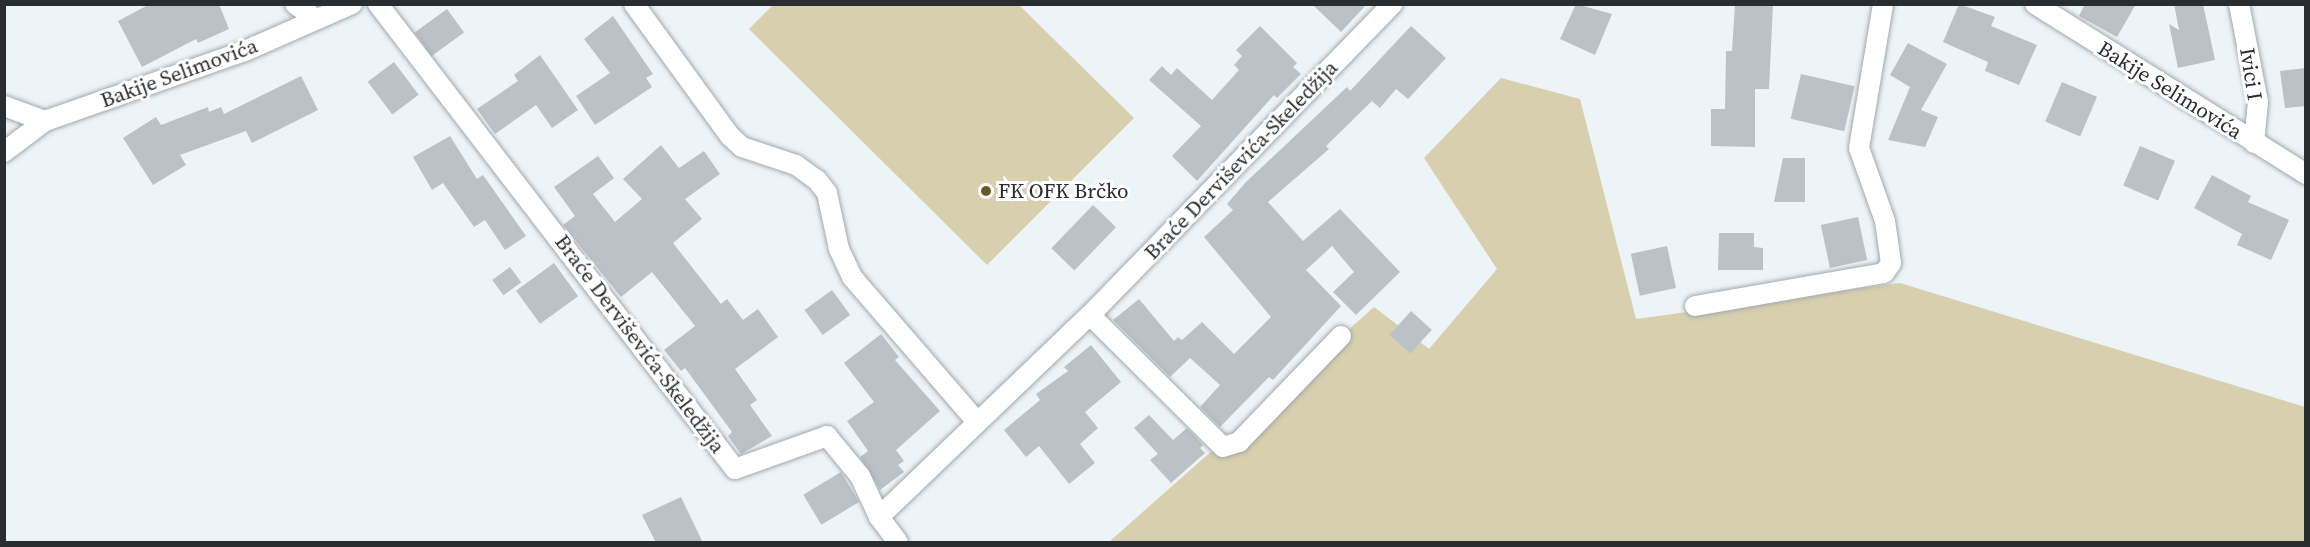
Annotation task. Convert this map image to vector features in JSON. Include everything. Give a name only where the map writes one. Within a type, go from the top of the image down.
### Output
[{"type":"street","points":[[295,4],[316,19]]},
{"type":"street","name":"Bakije Selimovića","points":[[4,152],[45,121],[245,51],[352,4]]},
{"type":"street","name":"Braće Derviševića-Skeledžija","points":[[378,4],[735,469],[827,436],[860,476],[879,518],[1090,315],[1392,4]]},
{"type":"street","points":[[634,4],[652,24],[705,107],[736,142],[796,165],[817,180],[827,193],[839,249],[852,277],[977,422]]},
{"type":"street","points":[[1695,306],[1884,273],[1891,263],[1893,253],[1885,221],[1859,148],[1883,4]]},
{"type":"street","name":"Bakije Selimovića","points":[[2035,4],[2306,174]]},
{"type":"street","name":"Ivici I","points":[[2239,4],[2258,102],[2254,143]]},
{"type":"street","points":[[4,106],[45,121]]},
{"type":"street","points":[[1090,315],[1223,447],[1239,442],[1341,336]]},
{"type":"street","points":[[879,518],[898,543]]},
{"type":"shaded area","name":"FK OFK Brčko","points":[[773,5],[1019,5],[1134,118],[987,265],[749,29]]},
{"type":"shaded area","points":[[1501,78],[1580,99],[1636,319],[1900,283],[2305,407],[2305,542],[1109,542],[1374,307],[1429,349],[1497,269],[1424,158]]},
{"type":"building","points":[[150,4],[219,4],[229,29],[198,43],[196,39],[142,67],[118,21]]},
{"type":"building","points":[[1312,4],[1367,4],[1341,32]]},
{"type":"building","points":[[1576,4],[1612,14],[1595,55],[1560,39]]},
{"type":"building","points":[[1735,4],[1773,4],[1769,89],[1755,89],[1755,147],[1711,146],[1711,109],[1725,109],[1726,51],[1732,51]]},
{"type":"building","points":[[1959,4],[1995,17],[1991,26],[2037,45],[2019,85],[1985,71],[1988,62],[1943,42]]},
{"type":"building","points":[[2085,4],[2136,4],[2117,37],[2079,16]]},
{"type":"building","points":[[2174,4],[2203,4],[2215,60],[2178,68],[2169,24],[2179,30]]},
{"type":"building","points":[[447,9],[464,32],[432,56],[415,33]]},
{"type":"building","points":[[613,16],[653,74],[646,78],[652,87],[595,125],[576,96],[610,73],[584,39]]},
{"type":"building","points":[[1260,26],[1297,63],[1293,67],[1301,74],[1277,98],[1274,95],[1197,181],[1172,156],[1201,126],[1149,80],[1162,66],[1171,75],[1177,68],[1212,100],[1239,70],[1234,65],[1242,56],[1236,50]]},
{"type":"building","points":[[1411,26],[1446,58],[1408,99],[1396,89],[1380,108],[1372,101],[1326,146],[1329,149],[1268,202],[1303,241],[1340,209],[1400,272],[1356,315],[1333,292],[1354,272],[1332,246],[1306,270],[1341,306],[1273,380],[1269,377],[1220,427],[1200,407],[1220,385],[1190,358],[1170,377],[1113,320],[1139,299],[1174,341],[1178,337],[1182,340],[1202,322],[1234,354],[1271,317],[1204,237],[1233,210],[1227,204],[1246,182],[1347,87],[1350,91]]},
{"type":"building","points":[[1908,43],[1947,64],[1921,110],[1938,117],[1925,147],[1888,140],[1910,87],[1890,75]]},
{"type":"building","points":[[540,55],[578,110],[552,128],[536,105],[495,134],[477,109],[518,81],[514,75]]},
{"type":"building","points":[[394,62],[419,95],[392,115],[368,82]]},
{"type":"building","points":[[2306,68],[2306,106],[2285,108],[2280,71]]},
{"type":"building","points":[[1801,74],[1855,86],[1844,131],[1791,119]]},
{"type":"building","points":[[301,76],[318,110],[252,143],[246,131],[180,155],[186,165],[153,185],[123,138],[156,117],[161,125],[208,107],[209,112],[221,107],[224,114]]},
{"type":"building","points":[[2062,82],[2097,97],[2080,136],[2045,122]]},
{"type":"building","points":[[450,136],[477,179],[483,175],[526,236],[505,250],[485,220],[474,227],[443,183],[432,190],[413,157]]},
{"type":"building","points":[[661,145],[679,168],[704,151],[720,174],[685,199],[702,219],[673,243],[721,304],[727,299],[743,320],[758,309],[778,337],[735,369],[757,400],[750,405],[772,436],[741,454],[728,436],[732,432],[685,368],[681,371],[664,350],[695,326],[652,272],[621,297],[563,225],[575,216],[554,187],[598,156],[614,178],[593,194],[615,222],[642,199],[623,179]]},
{"type":"building","points":[[2140,146],[2175,161],[2158,200],[2123,186]]},
{"type":"building","points":[[1783,158],[1805,158],[1805,202],[1774,202]]},
{"type":"building","points":[[2212,175],[2251,196],[2248,202],[2289,220],[2271,260],[2237,245],[2242,234],[2194,208]]},
{"type":"building","points":[[1093,205],[1116,227],[1074,270],[1051,248]]},
{"type":"building","points":[[1858,217],[1867,260],[1830,268],[1821,225]]},
{"type":"building","points":[[1719,233],[1754,233],[1754,247],[1763,248],[1763,270],[1718,270]]},
{"type":"building","points":[[1667,246],[1676,288],[1640,296],[1631,254]]},
{"type":"building","points":[[554,263],[578,296],[540,324],[516,291]]},
{"type":"building","points":[[510,267],[521,282],[503,295],[492,280]]},
{"type":"building","points":[[832,290],[850,315],[823,335],[804,310]]},
{"type":"building","points":[[1411,311],[1432,330],[1410,354],[1390,335]]},
{"type":"building","points":[[881,334],[899,357],[895,360],[940,411],[896,450],[904,461],[898,465],[904,472],[880,490],[860,457],[868,451],[847,421],[874,402],[844,363]]},
{"type":"building","points":[[1091,345],[1121,382],[1085,412],[1098,428],[1080,444],[1095,463],[1069,484],[1039,446],[1026,457],[1004,430],[1040,400],[1036,394],[1068,371],[1064,367]]},
{"type":"building","points":[[1149,415],[1173,440],[1187,428],[1203,445],[1200,448],[1205,453],[1171,483],[1150,460],[1158,454],[1134,428]]},
{"type":"building","points":[[841,472],[859,502],[821,525],[803,495]]},
{"type":"building","points":[[681,497],[703,543],[656,543],[642,515]]},
{"type":"place","name":"FK OFK Brčko","points":[[986,191]]}]
